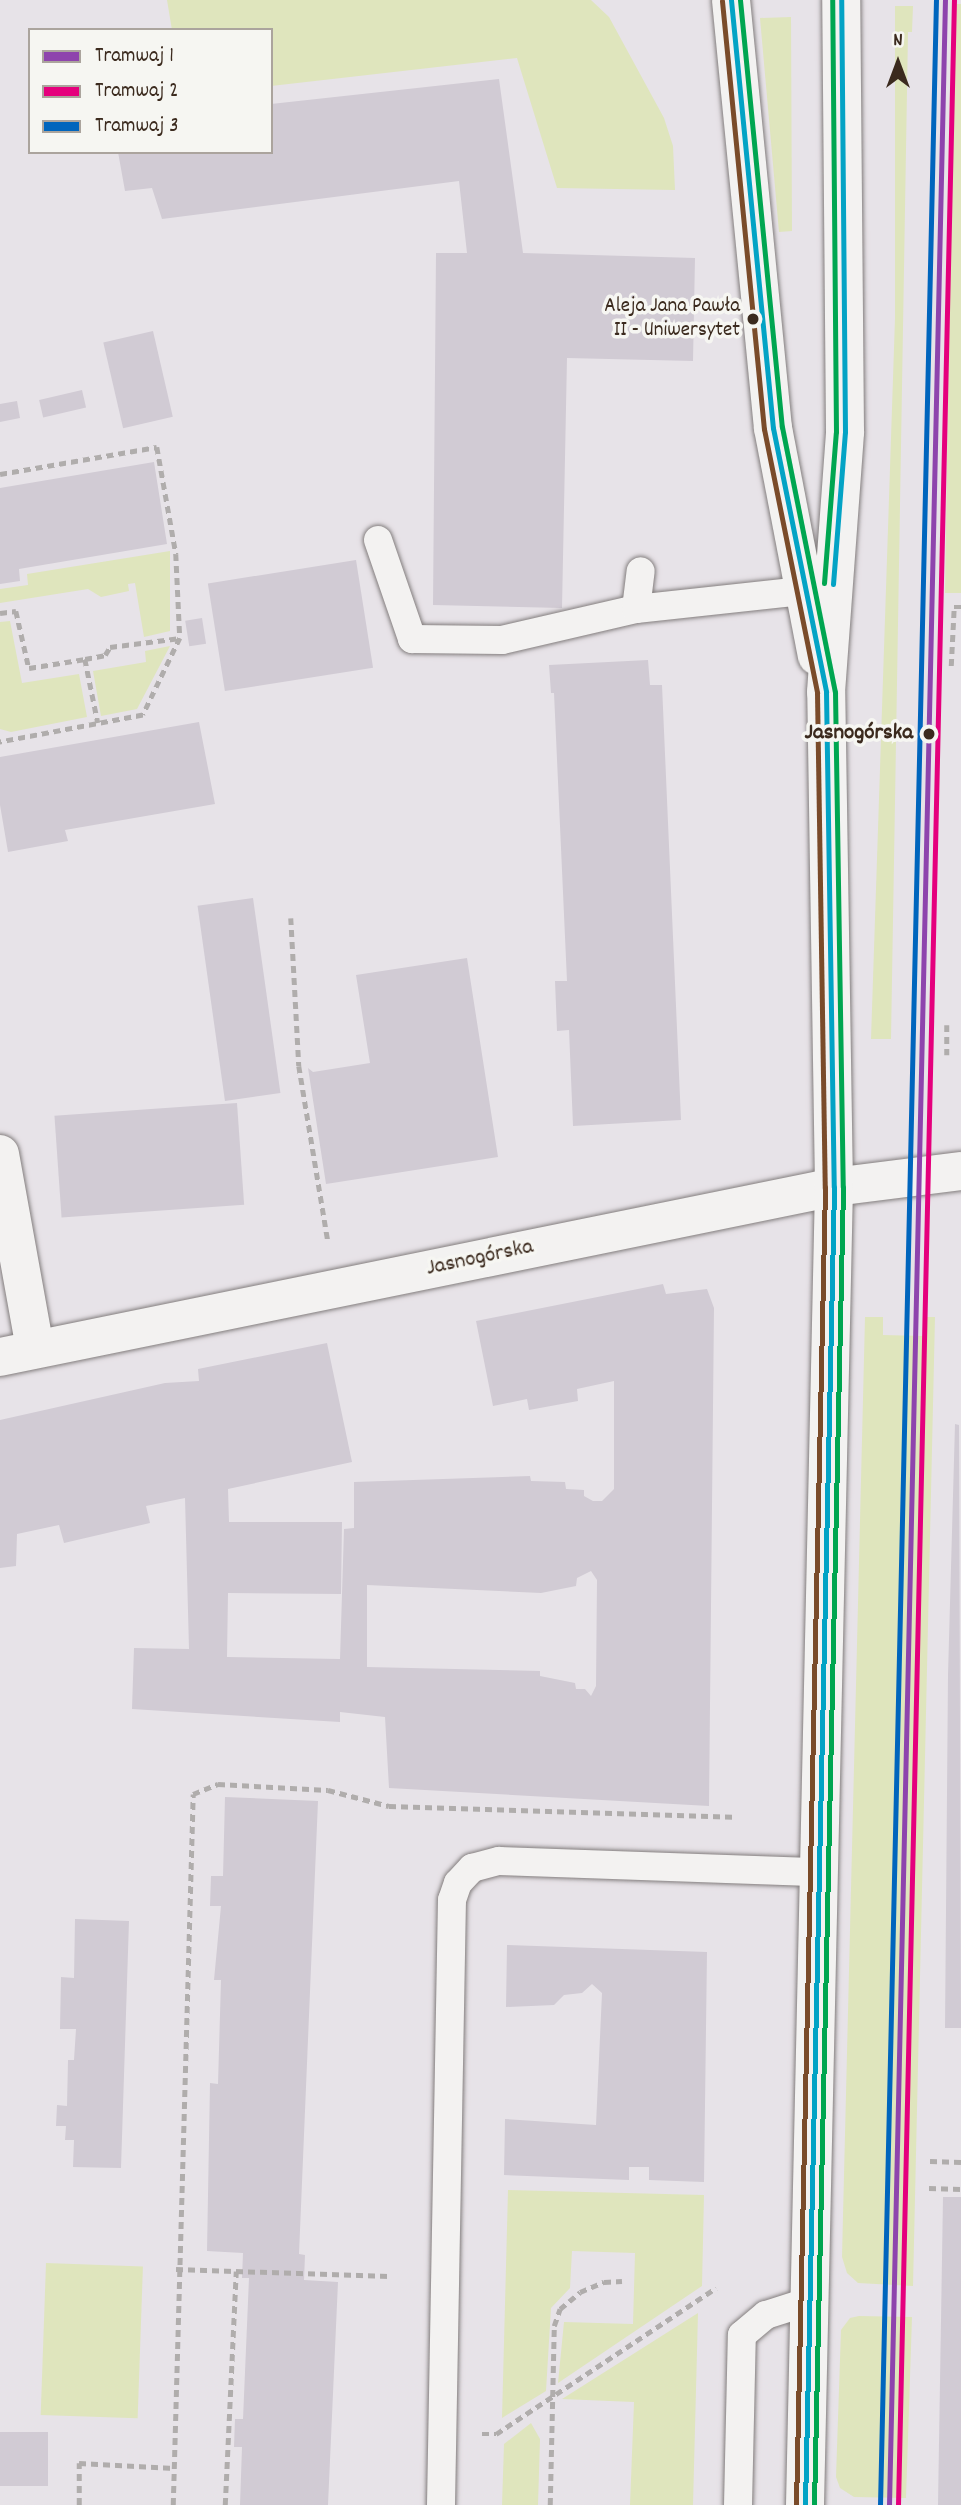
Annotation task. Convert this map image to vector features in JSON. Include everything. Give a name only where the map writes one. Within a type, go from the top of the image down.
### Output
[{"type":"street","points":[[731,0],[773,428],[802,591],[825,692]]},
{"type":"street","points":[[805,2505],[834,1187],[825,692],[845,432],[841,0]]},
{"type":"street","points":[[0,1154],[18,1353]]},
{"type":"street","name":"Jasnogórska","points":[[18,1353],[834,1187],[961,1171]]},
{"type":"lane","points":[[377,541],[412,639],[502,640],[636,609],[802,591]]},
{"type":"lane","points":[[636,609],[641,571]]},
{"type":"lane","points":[[441,2505],[453,1900],[458,1883],[472,1868],[499,1861],[819,1872]]},
{"type":"lane","points":[[738,2505],[742,2335],[766,2315],[810,2301]]},
{"type":"path","points":[[0,474],[157,447],[176,554],[180,638],[143,715],[0,742]]},
{"type":"path","points":[[951,666],[954,607],[961,607]]},
{"type":"path","points":[[0,614],[16,611],[29,668],[105,655],[110,647],[180,638]]},
{"type":"path","points":[[85,659],[97,723]]},
{"type":"path","points":[[291,918],[299,1066],[328,1243]]},
{"type":"path","points":[[947,1025],[947,1055]]},
{"type":"path","points":[[173,2505],[176,2269],[193,1794],[218,1784],[328,1790],[389,1806],[733,1817]]},
{"type":"path","points":[[930,2161],[961,2162]]},
{"type":"path","points":[[929,2188],[961,2189]]},
{"type":"path","points":[[176,2269],[389,2276]]},
{"type":"path","points":[[225,2505],[236,2271]]},
{"type":"path","points":[[550,2505],[554,2326],[560,2309],[580,2292],[604,2282],[622,2281]]},
{"type":"path","points":[[443,2433],[496,2434],[716,2288]]},
{"type":"path","points":[[79,2505],[79,2463],[174,2468]]},
{"type":"green space","points":[[167,0],[591,0],[609,17],[664,118],[673,146],[675,190],[557,188],[517,58],[273,86],[273,28],[172,28]]},
{"type":"green space","points":[[954,4],[961,4],[961,593],[945,593]]},
{"type":"green space","points":[[895,6],[913,6],[912,32],[908,32],[891,1039],[871,1039],[895,318]]},
{"type":"green space","points":[[791,17],[792,231],[779,232],[760,18]]},
{"type":"green space","points":[[170,551],[170,631],[144,637],[135,583],[128,584],[129,591],[101,597],[88,589],[0,603],[0,589],[28,585],[27,574]]},
{"type":"green space","points":[[10,621],[22,683],[79,674],[87,717],[11,732],[0,729],[0,622]]},
{"type":"green space","points":[[170,646],[137,709],[101,716],[93,671],[146,662],[145,651]]},
{"type":"green space","points":[[865,1317],[883,1317],[883,1335],[923,1336],[924,1317],[935,1317],[913,2286],[858,2283],[847,2273],[842,2257]]},
{"type":"green space","points":[[508,2190],[704,2195],[702,2286],[558,2383],[564,2322],[633,2324],[635,2253],[572,2251],[570,2288],[551,2308],[546,2391],[502,2418]]},
{"type":"green space","points":[[46,2263],[143,2266],[138,2418],[41,2415]]},
{"type":"green space","points":[[698,2313],[693,2505],[630,2505],[634,2402],[562,2399]]},
{"type":"green space","points":[[912,2317],[906,2498],[854,2497],[840,2488],[836,2477],[841,2330],[850,2318]]},
{"type":"green space","points":[[531,2423],[540,2439],[538,2505],[502,2505],[504,2444]]},
{"type":"building","points":[[499,79],[523,253],[695,258],[693,361],[567,358],[562,608],[433,605],[436,253],[467,253],[459,181],[162,219],[152,188],[125,191],[118,154],[273,154],[273,104]]},
{"type":"building","points":[[153,331],[173,417],[123,428],[103,342]]},
{"type":"building","points":[[82,390],[86,408],[43,417],[39,400]]},
{"type":"building","points":[[17,401],[20,418],[0,422],[0,404]]},
{"type":"building","points":[[154,462],[167,544],[19,569],[20,581],[0,584],[0,488]]},
{"type":"building","points":[[356,560],[373,668],[225,691],[208,583]]},
{"type":"building","points":[[202,618],[206,644],[189,646],[185,621]]},
{"type":"building","points":[[648,660],[650,685],[662,685],[681,1120],[573,1126],[569,1030],[557,1031],[555,981],[567,981],[554,693],[551,693],[549,665]]},
{"type":"building","points":[[199,722],[215,804],[65,830],[68,841],[8,852],[0,805],[0,757]]},
{"type":"building","points":[[253,898],[280,1093],[225,1101],[198,906]]},
{"type":"building","points":[[467,958],[498,1157],[326,1184],[308,1068],[313,1072],[370,1063],[356,975]]},
{"type":"building","points":[[237,1103],[244,1205],[62,1218],[54,1116]]},
{"type":"building","points":[[663,1284],[666,1294],[707,1289],[714,1308],[709,1806],[389,1788],[385,1717],[340,1712],[340,1722],[132,1709],[134,1648],[189,1649],[185,1498],[146,1506],[150,1523],[64,1543],[59,1525],[17,1534],[16,1566],[0,1568],[0,1420],[165,1383],[199,1381],[198,1369],[327,1343],[352,1462],[228,1489],[229,1522],[342,1522],[341,1594],[228,1593],[227,1657],[340,1659],[344,1529],[354,1528],[354,1482],[530,1476],[531,1481],[565,1482],[566,1489],[584,1490],[584,1496],[593,1501],[602,1501],[614,1489],[614,1381],[577,1389],[578,1401],[529,1410],[527,1399],[493,1406],[476,1321]],"holes":[[[591,1571],[597,1580],[596,1686],[591,1696],[585,1689],[576,1689],[575,1683],[540,1676],[540,1671],[367,1667],[367,1585],[541,1593],[576,1586],[577,1578]]]},
{"type":"building","points":[[959,1415],[961,2028],[945,2028],[948,1675],[955,1424],[959,1425]]},
{"type":"building","points":[[225,1797],[318,1801],[299,2254],[305,2255],[304,2280],[338,2282],[328,2505],[240,2505],[242,2447],[234,2447],[235,2419],[243,2419],[249,2278],[242,2278],[243,2253],[207,2251],[210,2083],[218,2084],[221,1980],[214,1980],[221,1906],[210,1906],[211,1876],[223,1876]]},
{"type":"building","points":[[75,1919],[129,1921],[121,2168],[73,2167],[74,2140],[65,2140],[66,2126],[56,2126],[57,2105],[67,2106],[68,2060],[74,2060],[76,2029],[60,2029],[61,1977],[74,1978]]},
{"type":"building","points":[[507,1945],[707,1952],[704,2182],[649,2180],[649,2167],[629,2167],[629,2180],[504,2175],[505,2119],[596,2125],[602,1993],[592,1984],[582,1993],[564,1995],[554,2005],[506,2007]]},
{"type":"building","points":[[943,2197],[961,2197],[961,2505],[938,2505]]},
{"type":"building","points":[[0,2432],[48,2432],[48,2486],[0,2486]]},
{"type":"tram line","name":"3","points":[[880,2505],[936,0]]},
{"type":"tram line","name":"1","points":[[889,2505],[945,0]]},
{"type":"tram line","name":"2","points":[[898,2505],[954,0]]},
{"type":"transit line","points":[[731,0],[773,428],[826,692],[834,1187],[805,2505]]},
{"type":"transit line","points":[[740,0],[782,427],[835,692],[843,1187],[814,2505]]},
{"type":"transit line","points":[[824,583],[836,432],[832,0]]},
{"type":"transit line","points":[[833,584],[845,432],[841,0]]},
{"type":"transit line","points":[[722,1],[764,429],[817,693],[825,1187],[796,2505]]},
{"type":"place","name":"Aleja Jana Pawła II - Uniwersytet","points":[[753,319]]},
{"type":"place","name":"Jasnogórska","points":[[929,734]]}]
